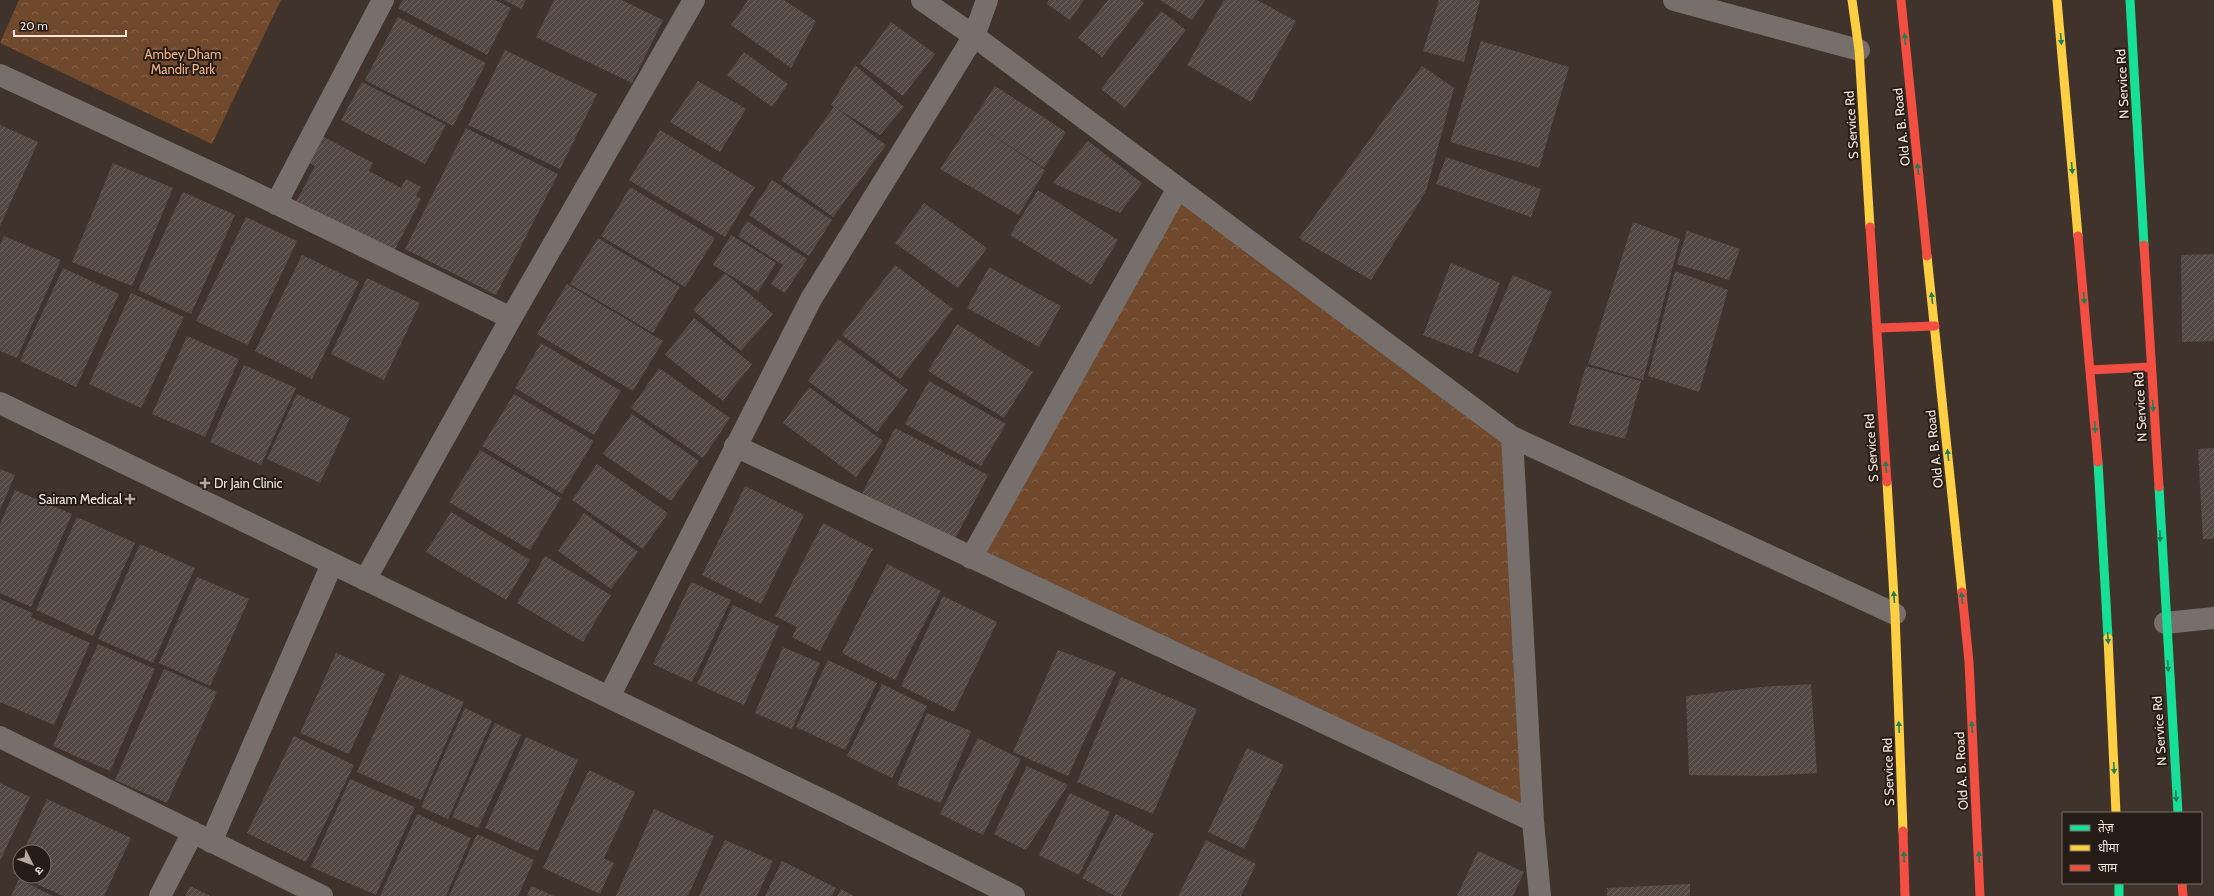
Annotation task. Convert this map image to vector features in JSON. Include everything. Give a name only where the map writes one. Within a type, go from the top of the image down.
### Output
[{"type":"main road","name":"S Service Rd","points":[[1852,0],[1859,50],[1895,614],[1905,896]]},
{"type":"main road","name":"Old A. B. Road","points":[[1901,0],[1969,662],[1980,896]]},
{"type":"main road","points":[[2057,0],[2101,498],[2116,812]]},
{"type":"main road","name":"N Service Rd","points":[[2130,0],[2178,812]]},
{"type":"main road","points":[[1877,328],[1935,326]]},
{"type":"main road","points":[[2090,370],[2151,367]]},
{"type":"main road","points":[[2119,884],[2119,896]]},
{"type":"main road","points":[[2182,884],[2183,896]]},
{"type":"street","points":[[276,204],[383,0]]},
{"type":"street","points":[[365,580],[511,318],[694,0]]},
{"type":"street","points":[[922,0],[974,36],[1512,437],[1895,614]]},
{"type":"street","points":[[609,697],[735,446],[811,299],[974,36],[987,0]]},
{"type":"street","points":[[1674,0],[1859,50]]},
{"type":"street","points":[[0,75],[238,185],[511,318]]},
{"type":"street","points":[[971,558],[1178,188]]},
{"type":"street","points":[[0,403],[609,697],[1014,896]]},
{"type":"street","points":[[1512,437],[1533,821],[1540,896]]},
{"type":"street","points":[[735,446],[1533,821]]},
{"type":"street","points":[[160,896],[202,837],[332,564]]},
{"type":"street","points":[[2166,623],[2214,618]]},
{"type":"street","points":[[0,737],[322,896]]},
{"type":"green space","name":"Ambey Dham Mandir Park","points":[[19,0],[281,0],[212,144],[0,43]]},
{"type":"green space","points":[[1178,188],[1512,437],[1533,821],[971,558]]},
{"type":"building","points":[[403,0],[495,0],[511,8],[487,55],[398,8]]},
{"type":"building","points":[[504,0],[526,0],[521,9]]},
{"type":"building","points":[[554,0],[622,0],[663,20],[632,83],[536,37]]},
{"type":"building","points":[[748,0],[784,0],[816,21],[791,68],[731,25]]},
{"type":"building","points":[[1049,0],[1084,0],[1070,20],[1047,4]]},
{"type":"building","points":[[1108,0],[1140,0],[1144,3],[1102,57],[1078,38]]},
{"type":"building","points":[[1160,0],[1205,0],[1192,20]]},
{"type":"building","points":[[1224,0],[1257,0],[1296,21],[1251,102],[1187,65]]},
{"type":"building","points":[[1439,0],[1480,0],[1464,62],[1423,51]]},
{"type":"building","points":[[1161,11],[1186,30],[1125,108],[1101,89]]},
{"type":"building","points":[[398,17],[486,63],[453,126],[365,80]]},
{"type":"building","points":[[891,22],[935,54],[903,96],[860,64]]},
{"type":"building","points":[[1481,41],[1569,67],[1539,168],[1450,142]]},
{"type":"building","points":[[505,50],[597,94],[560,169],[468,125]]},
{"type":"building","points":[[744,52],[788,84],[772,107],[727,75]]},
{"type":"building","points":[[855,65],[904,107],[880,135],[836,108],[886,145],[833,217],[781,180],[834,107],[831,105]]},
{"type":"building","points":[[1422,66],[1454,88],[1426,191],[1371,280],[1299,238]]},
{"type":"building","points":[[698,81],[746,109],[720,152],[670,122]]},
{"type":"building","points":[[362,82],[446,125],[425,164],[341,120]]},
{"type":"building","points":[[995,86],[1066,132],[1044,168],[975,124],[1045,170],[1019,215],[940,169]]},
{"type":"building","points":[[0,125],[38,142],[0,226]]},
{"type":"building","points":[[466,128],[558,174],[496,295],[405,249]]},
{"type":"building","points":[[660,130],[755,187],[725,237],[629,180]]},
{"type":"building","points":[[322,136],[373,163],[369,171],[401,188],[406,179],[421,187],[416,196],[421,199],[392,255],[295,204],[315,166],[308,162]]},
{"type":"building","points":[[1088,141],[1142,183],[1120,213],[1053,183]]},
{"type":"building","points":[[1446,157],[1541,189],[1531,217],[1436,184]]},
{"type":"building","points":[[113,163],[173,188],[132,286],[72,262]]},
{"type":"building","points":[[772,180],[832,220],[809,256],[749,215]]},
{"type":"building","points":[[630,187],[715,238],[685,287],[601,236]]},
{"type":"building","points":[[1038,190],[1118,240],[1091,285],[1010,235]]},
{"type":"building","points":[[183,192],[235,215],[191,314],[138,290]]},
{"type":"building","points":[[924,203],[987,248],[958,288],[895,243]]},
{"type":"building","points":[[246,217],[297,241],[248,345],[196,321]]},
{"type":"building","points":[[747,221],[807,259],[785,293],[771,284],[783,265],[738,236]]},
{"type":"building","points":[[1633,222],[1680,239],[1643,380],[1588,364]]},
{"type":"building","points":[[1687,231],[1740,249],[1729,280],[1677,264]]},
{"type":"building","points":[[731,235],[776,263],[758,292],[713,265]]},
{"type":"building","points":[[4,236],[61,260],[17,358],[0,351],[0,245]]},
{"type":"building","points":[[598,238],[680,287],[653,333],[570,284]]},
{"type":"building","points":[[2214,254],[2214,341],[2182,342],[2181,255]]},
{"type":"building","points":[[302,255],[359,282],[312,379],[255,351]]},
{"type":"building","points":[[1451,263],[1500,283],[1472,354],[1423,335]]},
{"type":"building","points":[[895,265],[953,309],[900,379],[842,335]]},
{"type":"building","points":[[989,267],[1061,306],[1039,347],[967,308]]},
{"type":"building","points":[[63,268],[119,294],[76,387],[20,361]]},
{"type":"building","points":[[1675,271],[1728,290],[1699,392],[1648,376]]},
{"type":"building","points":[[725,273],[773,314],[741,351],[693,310]]},
{"type":"building","points":[[1513,275],[1552,292],[1518,373],[1478,356]]},
{"type":"building","points":[[367,278],[420,303],[384,380],[331,354]]},
{"type":"building","points":[[567,284],[663,341],[633,391],[537,334]]},
{"type":"building","points":[[131,293],[184,317],[141,408],[89,384]]},
{"type":"building","points":[[694,318],[752,364],[723,401],[665,355]]},
{"type":"building","points":[[957,324],[1033,372],[1004,418],[928,371]]},
{"type":"building","points":[[187,336],[239,359],[205,437],[152,414]]},
{"type":"building","points":[[838,339],[908,390],[877,432],[808,381]]},
{"type":"building","points":[[541,343],[621,391],[594,435],[515,388]]},
{"type":"building","points":[[244,365],[296,388],[261,465],[210,442]]},
{"type":"building","points":[[1586,366],[1641,381],[1625,439],[1569,424]]},
{"type":"building","points":[[659,368],[730,418],[703,458],[631,408]]},
{"type":"building","points":[[929,381],[1006,424],[981,466],[905,424]]},
{"type":"building","points":[[809,387],[883,441],[856,477],[783,423]]},
{"type":"building","points":[[297,394],[350,418],[320,483],[267,459]]},
{"type":"building","points":[[514,394],[594,441],[562,494],[482,446]]},
{"type":"building","points":[[632,414],[699,461],[671,501],[603,454]]},
{"type":"building","points":[[895,428],[988,475],[954,541],[862,494]]},
{"type":"building","points":[[2214,448],[2214,539],[2203,539],[2198,449]]},
{"type":"building","points":[[480,450],[561,498],[530,550],[449,502]]},
{"type":"building","points":[[597,464],[668,513],[643,549],[572,500]]},
{"type":"building","points":[[0,469],[15,475],[0,510]]},
{"type":"building","points":[[745,486],[804,515],[761,604],[702,575]]},
{"type":"building","points":[[15,490],[72,514],[31,607],[0,593],[0,524]]},
{"type":"building","points":[[451,512],[530,560],[506,600],[426,552]]},
{"type":"building","points":[[584,513],[638,552],[611,589],[558,551]]},
{"type":"building","points":[[77,517],[135,543],[93,636],[36,610]]},
{"type":"building","points":[[823,523],[873,549],[820,651],[792,637],[797,627],[775,616]]},
{"type":"building","points":[[140,544],[195,568],[153,663],[98,639]]},
{"type":"building","points":[[545,556],[611,595],[583,642],[517,603]]},
{"type":"building","points":[[887,564],[941,591],[895,680],[842,653]]},
{"type":"building","points":[[197,577],[249,599],[210,686],[159,663]]},
{"type":"building","points":[[691,582],[731,600],[692,682],[653,664]]},
{"type":"building","points":[[943,596],[997,622],[954,712],[901,686]]},
{"type":"building","points":[[0,599],[33,613],[31,617],[90,643],[54,725],[0,702]]},
{"type":"building","points":[[733,605],[779,626],[744,705],[697,684]]},
{"type":"building","points":[[98,644],[155,669],[110,771],[53,746]]},
{"type":"building","points":[[783,647],[820,663],[792,729],[755,713]]},
{"type":"building","points":[[1058,650],[1116,672],[1068,776],[1013,752]]},
{"type":"building","points":[[336,653],[385,674],[349,754],[300,733]]},
{"type":"building","points":[[828,660],[877,683],[845,750],[796,727]]},
{"type":"building","points":[[164,669],[217,692],[167,803],[115,780]]},
{"type":"building","points":[[400,674],[464,702],[421,800],[357,772]]},
{"type":"building","points":[[1121,677],[1197,709],[1153,814],[1077,782]]},
{"type":"building","points":[[882,684],[927,706],[892,778],[847,756]]},
{"type":"building","points":[[1811,684],[1817,773],[1765,776],[1689,775],[1686,696],[1760,687]]},
{"type":"building","points":[[465,708],[492,721],[448,819],[421,807]]},
{"type":"building","points":[[927,713],[971,731],[941,803],[897,785]]},
{"type":"building","points":[[495,723],[521,735],[478,828],[452,817]]},
{"type":"building","points":[[294,736],[354,765],[306,862],[247,833]]},
{"type":"building","points":[[526,737],[578,760],[538,851],[485,828]]},
{"type":"building","points":[[978,738],[1021,759],[983,835],[940,814]]},
{"type":"building","points":[[1247,748],[1284,765],[1244,849],[1208,832]]},
{"type":"building","points":[[1027,766],[1068,785],[1026,850],[994,834]]},
{"type":"building","points":[[589,770],[635,792],[604,858],[614,863],[600,894],[543,868]]},
{"type":"building","points":[[350,779],[415,807],[376,895],[311,867]]},
{"type":"building","points":[[0,783],[30,797],[0,861]]},
{"type":"building","points":[[1070,793],[1110,812],[1079,875],[1039,855]]},
{"type":"building","points":[[47,799],[131,838],[104,896],[63,896],[37,884],[52,884],[52,844],[27,844]]},
{"type":"building","points":[[654,809],[714,836],[688,896],[616,896]]},
{"type":"building","points":[[417,814],[471,838],[446,896],[380,896]]},
{"type":"building","points":[[1116,814],[1154,834],[1121,896],[1115,896],[1082,878]]},
{"type":"building","points":[[477,834],[534,860],[518,896],[449,896]]},
{"type":"building","points":[[725,840],[773,861],[757,896],[699,896]]},
{"type":"building","points":[[1206,840],[1256,864],[1241,896],[1178,896]]},
{"type":"building","points":[[1478,851],[1524,872],[1513,896],[1457,896]]},
{"type":"building","points":[[782,861],[836,888],[832,896],[765,896]]},
{"type":"building","points":[[17,884],[29,884],[53,896],[11,896]]},
{"type":"building","points":[[1690,884],[1690,896],[1607,896],[1607,888]]},
{"type":"building","points":[[190,886],[210,896],[185,896]]},
{"type":"building","points":[[531,886],[554,896],[527,896]]},
{"type":"building","points":[[841,889],[854,896],[837,896]]},
{"type":"traffic: fast","points":[[2130,0],[2144,245]]},
{"type":"traffic: fast","points":[[2098,462],[2108,638]]},
{"type":"traffic: fast","points":[[2159,487],[2178,812]]},
{"type":"traffic: fast","points":[[2119,884],[2119,896]]},
{"type":"traffic: slow","points":[[1852,0],[1859,50],[1870,227]]},
{"type":"traffic: slow","points":[[2057,0],[2078,236]]},
{"type":"traffic: slow","points":[[1927,256],[1962,592]]},
{"type":"traffic: slow","points":[[1887,482],[1895,614],[1903,831]]},
{"type":"traffic: slow","points":[[2108,638],[2116,812]]},
{"type":"traffic: jam","points":[[1901,0],[1927,256]]},
{"type":"traffic: jam","points":[[1870,227],[1887,482]]},
{"type":"traffic: jam","points":[[2078,236],[2098,462]]},
{"type":"traffic: jam","points":[[2144,245],[2159,487]]},
{"type":"traffic: jam","points":[[1877,328],[1935,326]]},
{"type":"traffic: jam","points":[[2090,370],[2151,367]]},
{"type":"traffic: jam","points":[[1962,592],[1969,662],[1980,896]]},
{"type":"traffic: jam","points":[[1903,831],[1905,896]]},
{"type":"traffic: jam","points":[[2182,884],[2183,896]]},
{"type":"place","name":"Dr Jain Clinic","points":[[205,483]]},
{"type":"place","name":"Sairam Medical","points":[[130,499]]}]
